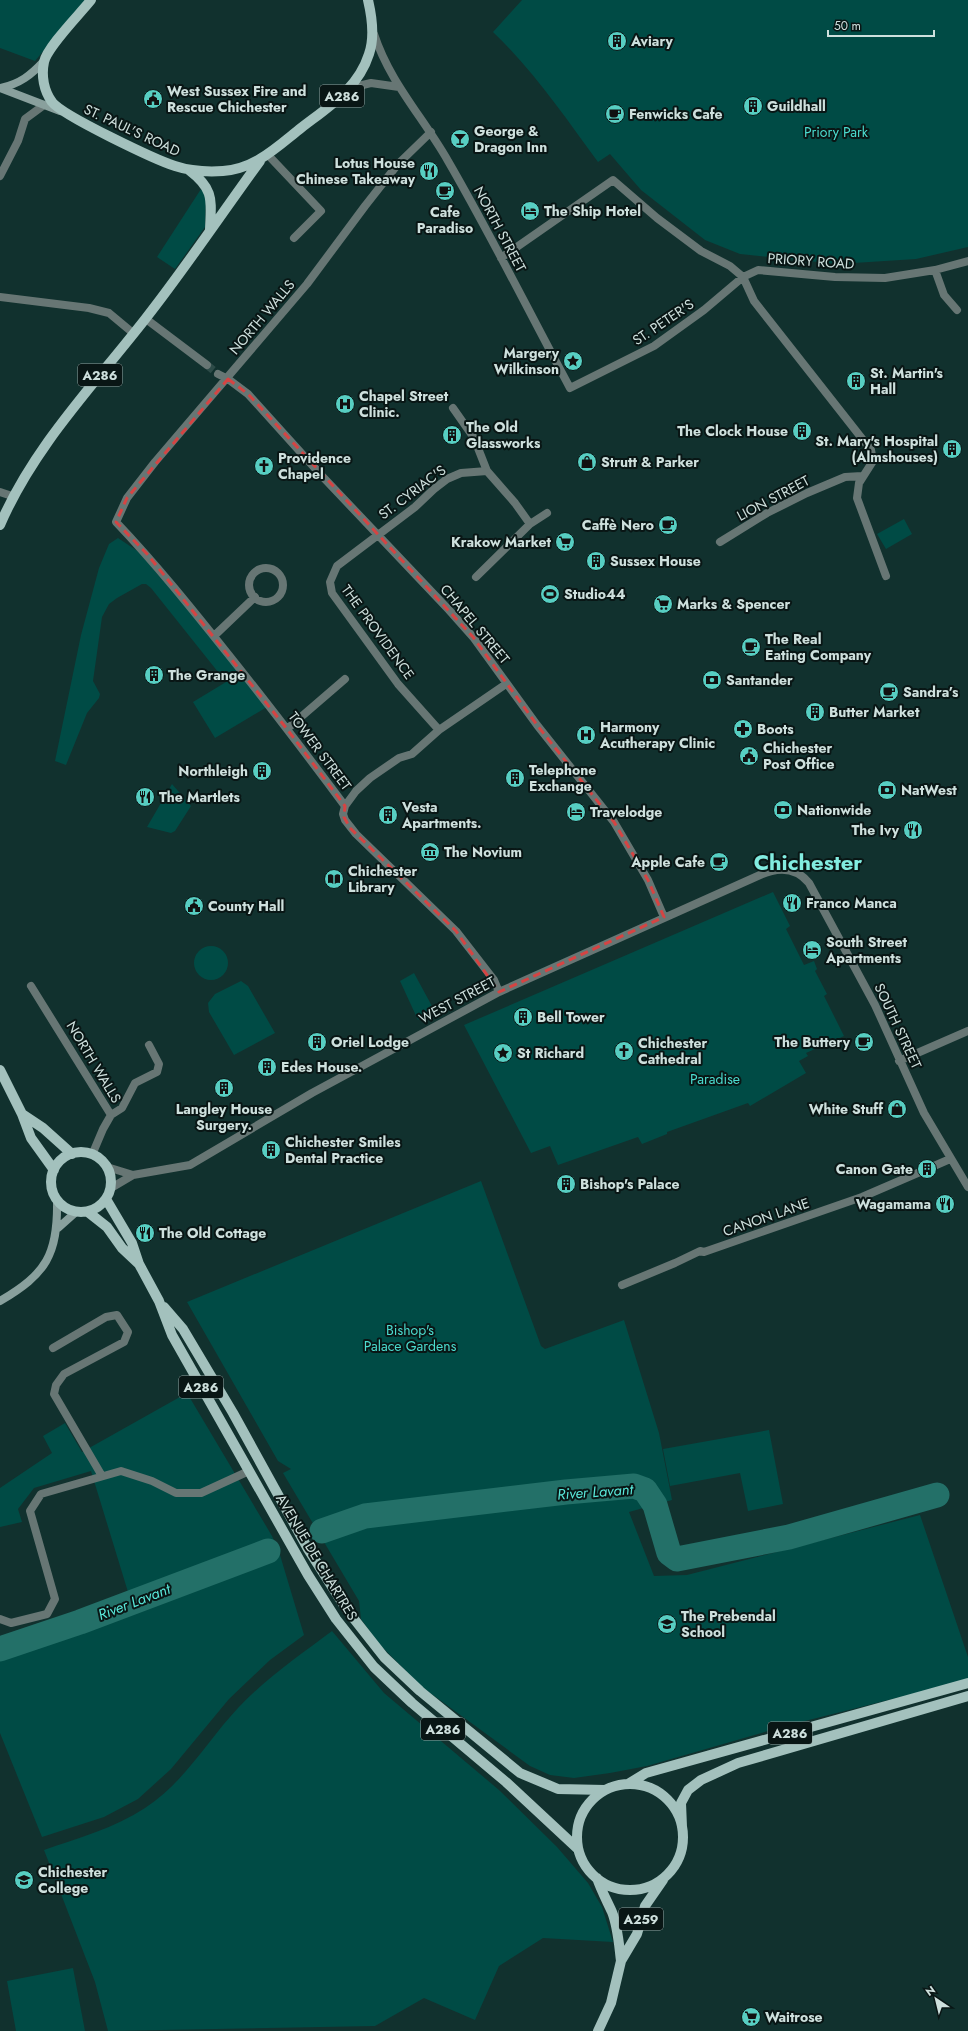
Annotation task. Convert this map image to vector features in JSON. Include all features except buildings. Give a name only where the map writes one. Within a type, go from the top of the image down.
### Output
[{"type":"main road","points":[[44,61],[49,50],[92,0]]},
{"type":"main road","name":"A286","points":[[189,170],[224,171],[247,166],[265,157],[333,105],[350,88],[361,71],[369,54],[372,29],[368,0]]},
{"type":"main road","name":"A286","points":[[44,61],[44,82],[48,104]]},
{"type":"main road","name":"ST. PAUL'S ROAD","points":[[48,104],[166,163],[189,170]]},
{"type":"main road","name":"A286","points":[[0,525],[12,496],[47,441],[133,333],[146,319],[265,157]]},
{"type":"main road","name":"A286","points":[[189,170],[203,182],[211,195],[210,230]]},
{"type":"main road","points":[[0,1070],[22,1114],[31,1138],[54,1170]]},
{"type":"main road","points":[[22,1114],[43,1128],[72,1154]]},
{"type":"main road","points":[[79,1153],[92,1155],[101,1160],[107,1167],[111,1181],[106,1199],[88,1212],[76,1212],[66,1208],[58,1201],[51,1186],[54,1170],[62,1160],[72,1154],[79,1153]]},
{"type":"main road","name":"AVENUE DE CHARTRES","points":[[106,1199],[132,1242],[139,1264],[159,1301],[172,1335],[321,1597],[336,1619],[374,1668],[412,1703],[506,1782],[578,1849]]},
{"type":"main road","name":"AVENUE DE CHARTRES","points":[[88,1212],[107,1227],[122,1248],[139,1264]]},
{"type":"main road","name":"AVENUE DE CHARTRES","points":[[159,1301],[183,1329],[334,1590],[384,1657],[420,1691],[520,1773],[558,1789],[605,1790]]},
{"type":"main road","name":"A286","points":[[628,1784],[646,1773],[968,1683]]},
{"type":"main road","name":"A286","points":[[682,1827],[681,1803],[688,1790],[701,1780],[738,1763],[968,1696]]},
{"type":"main road","points":[[628,1784],[643,1785],[657,1791],[669,1800],[678,1813],[682,1827],[683,1843],[679,1859],[664,1878],[648,1887],[630,1890],[612,1887],[597,1878],[585,1865],[578,1849],[577,1835],[579,1822],[585,1809],[594,1798],[605,1790],[628,1784]]},
{"type":"main road","name":"A259","points":[[597,1878],[602,1895],[612,1912],[618,1932],[621,1961]]},
{"type":"main road","name":"A259","points":[[598,2031],[611,2003],[621,1961],[637,1934],[645,1906],[664,1878]]},
{"type":"street","name":"NORTH STREET","points":[[372,29],[387,67],[399,87],[431,132],[469,197],[570,388]]},
{"type":"street","name":"ST. PAUL'S ROAD","points":[[44,61],[31,75],[22,81],[0,88],[48,104]]},
{"type":"street","points":[[350,88],[371,83],[399,87]]},
{"type":"street","points":[[2,173],[25,119],[48,104]]},
{"type":"street","name":"NORTH WALLS","points":[[116,522],[127,498],[190,421],[228,379],[307,284],[398,164],[431,132]]},
{"type":"street","points":[[265,157],[321,211],[294,238]]},
{"type":"street","points":[[501,258],[613,180],[657,218],[701,251],[730,266],[743,277],[754,301],[871,450],[873,461],[859,482],[857,498],[886,576]]},
{"type":"street","name":"PRIORY ROAD","points":[[743,277],[758,270],[835,277],[878,278],[935,270],[968,262]]},
{"type":"street","points":[[935,270],[944,295],[957,310]]},
{"type":"street","name":"ST. PETER'S","points":[[570,388],[654,346],[704,310],[743,277]]},
{"type":"street","points":[[0,297],[89,308],[109,313],[133,333]]},
{"type":"street","points":[[146,319],[206,365]]},
{"type":"street","name":"CHAPEL STREET","points":[[218,374],[228,379],[248,394],[473,637],[537,725],[614,822],[648,880],[664,917]]},
{"type":"street","points":[[453,408],[474,438],[487,471],[515,503],[530,524]]},
{"type":"street","name":"ST. CYRIAC'S","points":[[377,534],[415,507],[447,479],[470,471],[487,471]]},
{"type":"street","name":"LION STREET","points":[[720,542],[767,513],[807,493],[845,477],[862,476]]},
{"type":"street","points":[[0,492],[12,496]]},
{"type":"street","points":[[476,577],[530,524],[547,513]]},
{"type":"street","name":"TOWER STREET","points":[[116,522],[148,555],[287,729],[345,806],[344,817],[350,828],[448,923],[494,980],[499,992]]},
{"type":"street","name":"THE PROVIDENCE","points":[[377,534],[336,566],[330,582],[332,593],[398,684],[439,730]]},
{"type":"street","points":[[266,568],[279,573],[282,578],[283,587],[278,597],[270,601],[262,601],[254,597],[249,585],[253,574],[257,570],[266,568]]},
{"type":"street","points":[[214,636],[254,597]]},
{"type":"street","points":[[287,729],[345,679]]},
{"type":"street","points":[[345,806],[356,791],[370,778],[402,756],[412,754],[439,730],[506,684]]},
{"type":"street","name":"WEST STREET","points":[[110,1188],[133,1174],[190,1165],[312,1093],[499,992],[664,917],[771,870],[787,869],[802,877]]},
{"type":"street","name":"SOUTH STREET","points":[[802,877],[809,883],[875,1005],[899,1061],[924,1113],[968,1187]]},
{"type":"street","name":"NORTH WALLS","points":[[31,986],[112,1115],[103,1129],[92,1155]]},
{"type":"street","points":[[899,1061],[968,1031]]},
{"type":"street","points":[[112,1115],[122,1108],[135,1083],[157,1072],[159,1064],[149,1046]]},
{"type":"street","points":[[934,1166],[950,1159]]},
{"type":"street","name":"WEST STREET","points":[[107,1167],[133,1174]]},
{"type":"street","name":"CANON LANE","points":[[622,1285],[700,1251],[704,1252],[862,1197],[920,1172]]},
{"type":"street","points":[[0,1301],[34,1278],[50,1255],[58,1228],[58,1201]]},
{"type":"street","points":[[58,1228],[76,1212]]},
{"type":"street","points":[[53,1348],[106,1317],[117,1315],[128,1332],[124,1342],[64,1374],[56,1384],[54,1394],[102,1476]]},
{"type":"street","points":[[0,1619],[12,1624],[47,1614],[55,1599],[30,1511],[41,1494],[120,1471],[152,1481],[176,1493],[201,1493],[249,1470]]},
{"type":"highlighted area","points":[[228,379],[248,394],[473,637],[537,725],[614,822],[648,880],[664,917],[499,992],[456,931],[350,828],[344,817],[345,806],[287,729],[148,555],[116,522],[127,498]]},
{"type":"green space","points":[[0,0],[86,0],[35,61],[0,48]]},
{"type":"green space","name":"Priory Park","points":[[522,0],[968,0],[968,247],[916,259],[838,264],[740,254],[705,240],[641,190],[610,154],[598,162],[535,78],[493,32]]},
{"type":"green space","points":[[201,189],[206,195],[205,227],[175,269],[157,257]]},
{"type":"green space","points":[[904,519],[912,534],[886,549],[877,534]]},
{"type":"green space","points":[[118,538],[148,558],[267,707],[215,738],[193,702],[226,682],[151,588],[146,584],[142,584],[109,604],[102,617],[93,681],[100,694],[99,698],[87,713],[66,765],[55,761],[81,635],[99,568],[109,544]]},
{"type":"green space","points":[[172,784],[191,806],[175,831],[171,833],[147,827]]},
{"type":"green space","name":"Paradise","points":[[773,892],[790,926],[786,929],[804,965],[814,961],[817,969],[815,971],[827,994],[824,996],[844,1036],[806,1053],[808,1056],[799,1061],[806,1073],[750,1106],[748,1103],[667,1132],[667,1134],[642,1144],[638,1137],[558,1165],[550,1146],[531,1153],[464,1025]]},
{"type":"green space","points":[[208,946],[214,946],[218,947],[225,953],[228,963],[227,970],[221,977],[214,980],[208,980],[204,979],[197,973],[194,966],[194,960],[195,956],[201,949]]},
{"type":"green space","points":[[414,973],[433,1008],[418,1020],[400,981]]},
{"type":"green space","points":[[241,981],[248,986],[275,1033],[234,1055],[209,1012],[208,1003],[215,994]]},
{"type":"green space","name":"Bishop's Palace Gardens","points":[[481,1181],[541,1346],[545,1349],[624,1320],[659,1433],[672,1500],[629,1512],[654,1576],[687,1575],[920,1515],[968,1657],[968,1680],[789,1725],[647,1766],[574,1778],[550,1775],[530,1766],[422,1687],[379,1644],[361,1619],[359,1601],[283,1473],[291,1469],[278,1461],[187,1302]]},
{"type":"green space","points":[[187,1393],[272,1536],[280,1555],[304,1635],[270,1660],[229,1699],[171,1769],[138,1799],[104,1817],[42,1837],[0,1733],[0,1638],[128,1592],[91,1471],[34,1488],[18,1509],[22,1522],[0,1527],[0,1488],[52,1453],[43,1436],[65,1423],[82,1452]]},
{"type":"green space","points":[[769,1430],[783,1504],[748,1511],[740,1473],[670,1486],[663,1449]]},
{"type":"green space","points":[[332,1631],[384,1693],[499,1790],[557,1847],[588,1883],[602,1907],[613,1942],[543,1938],[499,1966],[475,2020],[424,1998],[375,2026],[108,2031],[95,1982],[44,1850],[96,1832],[121,1821],[145,1808],[159,1798],[183,1774],[248,1697]]},
{"type":"green space","points":[[73,1968],[85,2031],[16,2031],[7,1981]]},
{"type":"waterway","name":"River Lavant","points":[[322,1531],[365,1516],[566,1492],[634,1486],[645,1490],[655,1505],[669,1553],[677,1559],[789,1537],[937,1495]]},
{"type":"waterway","name":"River Lavant","points":[[937,1495],[938,1499]]},
{"type":"waterway","name":"River Lavant","points":[[0,1649],[80,1622],[268,1551]]},
{"type":"tunnel","points":[[207,365],[218,374]]},
{"type":"tunnel","points":[[920,1172],[934,1166]]},
{"type":"place","name":"Aviary","points":[[617,41]]},
{"type":"place","name":"West Sussex Fire and Rescue Chichester","points":[[153,99]]},
{"type":"place","name":"Guildhall","points":[[753,106]]},
{"type":"place","name":"Fenwicks Cafe","points":[[615,114]]},
{"type":"place","name":"George & Dragon Inn","points":[[460,139]]},
{"type":"place","name":"Lotus House Chinese Takeaway","points":[[429,171]]},
{"type":"place","name":"Cafe Paradiso","points":[[445,191]]},
{"type":"place","name":"The Ship Hotel","points":[[530,211]]},
{"type":"place","name":"Margery Wilkinson","points":[[573,361]]},
{"type":"place","name":"St. Martin's Hall","points":[[856,381]]},
{"type":"place","name":"Chapel Street Clinic.","points":[[345,404]]},
{"type":"place","name":"The Clock House","points":[[802,431]]},
{"type":"place","name":"The Old Glassworks","points":[[452,435]]},
{"type":"place","name":"St. Mary's Hospital (Almshouses)","points":[[952,449]]},
{"type":"place","name":"Strutt & Parker","points":[[587,462]]},
{"type":"place","name":"Providence Chapel","points":[[264,466]]},
{"type":"place","name":"Caffè Nero","points":[[668,525]]},
{"type":"place","name":"Krakow Market","points":[[565,542]]},
{"type":"place","name":"Sussex House","points":[[596,561]]},
{"type":"place","name":"Studio44","points":[[550,594]]},
{"type":"place","name":"Marks & Spencer","points":[[663,604]]},
{"type":"place","name":"The Real Eating Company","points":[[751,647]]},
{"type":"place","name":"The Grange","points":[[154,675]]},
{"type":"place","name":"Santander","points":[[712,680]]},
{"type":"place","name":"Sandra’s","points":[[889,692]]},
{"type":"place","name":"Butter Market","points":[[815,712]]},
{"type":"place","name":"Boots","points":[[743,729]]},
{"type":"place","name":"Harmony Acutherapy Clinic","points":[[586,735]]},
{"type":"place","name":"Chichester Post Office","points":[[749,756]]},
{"type":"place","name":"Northleigh","points":[[262,771]]},
{"type":"place","name":"Telephone Exchange","points":[[515,778]]},
{"type":"place","name":"NatWest","points":[[887,790]]},
{"type":"place","name":"The Martlets","points":[[145,797]]},
{"type":"place","name":"Nationwide","points":[[783,810]]},
{"type":"place","name":"Travelodge","points":[[576,812]]},
{"type":"place","name":"Vesta Apartments.","points":[[388,815]]},
{"type":"place","name":"The Ivy","points":[[913,830]]},
{"type":"place","name":"The Novium","points":[[430,852]]},
{"type":"place","name":"Apple Cafe","points":[[719,862]]},
{"type":"place","name":"Chichester Library","points":[[334,879]]},
{"type":"place","name":"Franco Manca","points":[[792,903]]},
{"type":"place","name":"County Hall","points":[[194,906]]},
{"type":"place","name":"South Street Apartments","points":[[812,950]]},
{"type":"place","name":"Bell Tower","points":[[523,1017]]},
{"type":"place","name":"Oriel Lodge","points":[[317,1042]]},
{"type":"place","name":"The Buttery","points":[[864,1042]]},
{"type":"place","name":"Chichester Cathedral","points":[[624,1051]]},
{"type":"place","name":"St Richard","points":[[503,1053]]},
{"type":"place","name":"Edes House.","points":[[267,1067]]},
{"type":"place","name":"Langley House Surgery.","points":[[224,1088]]},
{"type":"place","name":"White Stuff","points":[[897,1109]]},
{"type":"place","name":"Chichester Smiles Dental Practice","points":[[271,1150]]},
{"type":"place","name":"Canon Gate","points":[[927,1169]]},
{"type":"place","name":"Bishop's Palace","points":[[566,1184]]},
{"type":"place","name":"Wagamama","points":[[945,1204]]},
{"type":"place","name":"The Old Cottage","points":[[145,1233]]},
{"type":"place","name":"The Prebendal School","points":[[667,1624]]},
{"type":"place","name":"Chichester College","points":[[24,1880]]},
{"type":"place","name":"Waitrose","points":[[751,2017]]},
{"type":"district","name":"Chichester","points":[[808,862]]}]
